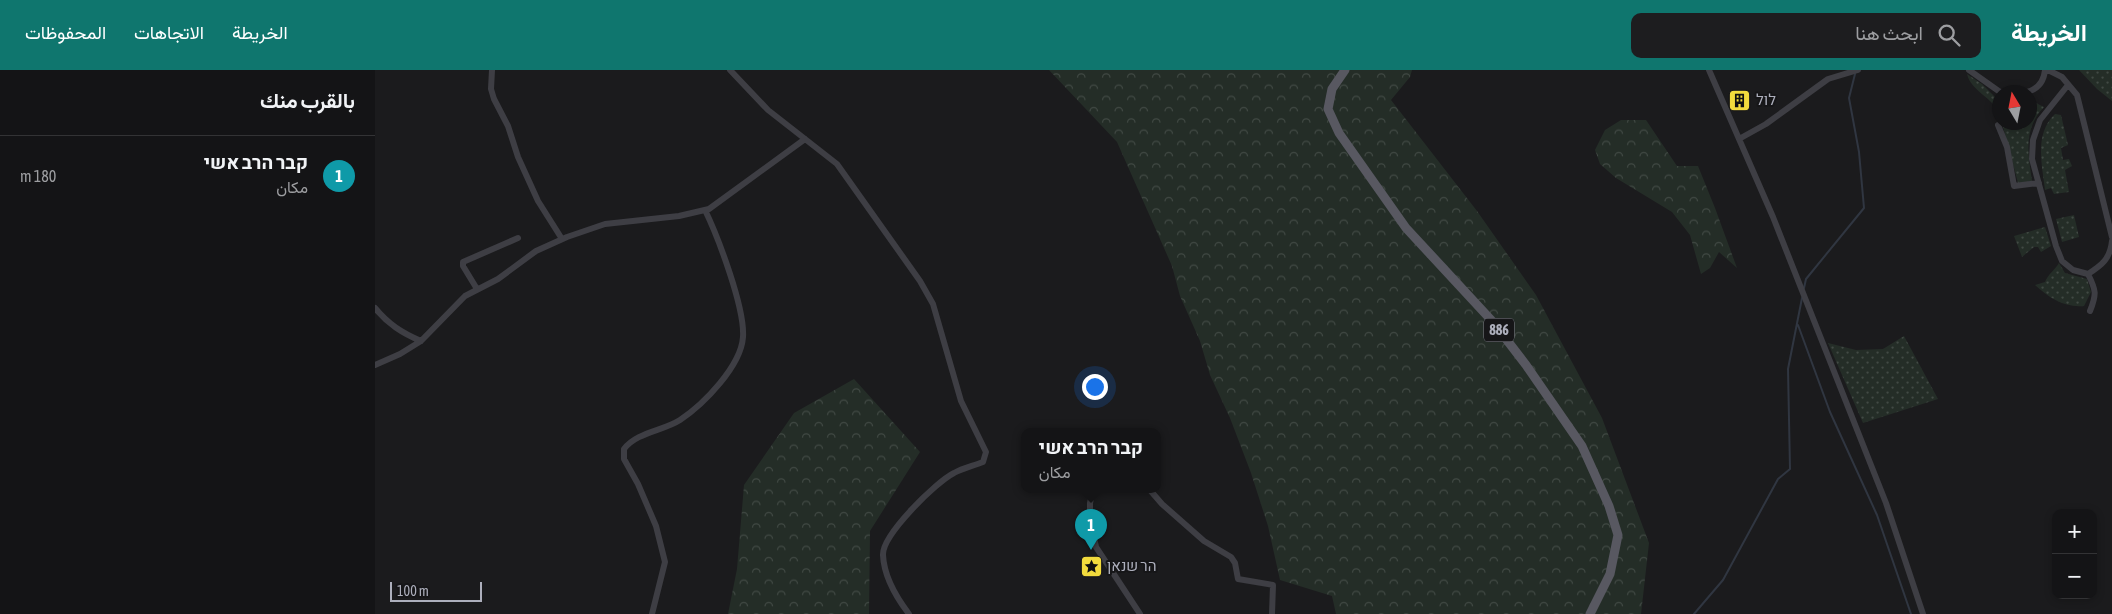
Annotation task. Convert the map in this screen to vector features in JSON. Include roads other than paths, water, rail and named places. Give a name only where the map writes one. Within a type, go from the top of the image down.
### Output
[{"type":"main road","name":"886","points":[[1345,70],[1332,89],[1328,109],[1339,133],[1406,228],[1493,322],[1526,365],[1582,446],[1605,497],[1618,535],[1610,574],[1590,614]]},
{"type":"street","points":[[492,70],[491,89],[508,126],[518,157],[538,202],[562,239]]},
{"type":"street","points":[[730,70],[768,110],[828,155],[843,171],[927,293],[937,318],[961,401],[986,452],[983,462],[954,473],[937,485],[889,536],[883,554],[886,570],[895,594],[909,614]]},
{"type":"street","points":[[1709,70],[1773,217],[1886,504],[1923,614]]},
{"type":"street","points":[[1739,139],[1766,124],[1829,79],[1858,70]]},
{"type":"street","points":[[1969,70],[1992,86]]},
{"type":"street","points":[[2037,86],[2047,70],[2062,77],[2077,95],[2112,239],[2111,253],[2103,264],[2088,274]]},
{"type":"street","points":[[2068,85],[2040,120],[2033,140],[2032,159],[2062,261],[2073,270],[2088,274],[2095,286],[2095,299],[2090,311]]},
{"type":"street","points":[[2000,130],[2007,147],[2014,186],[2039,183]]},
{"type":"street","points":[[375,365],[400,354],[421,341],[459,300],[498,279],[536,251],[562,239],[605,224],[671,217],[705,210],[718,203],[805,139]]},
{"type":"street","points":[[652,614],[665,562],[656,526],[638,484],[624,459],[624,449],[639,437],[661,430],[679,421],[708,396],[734,362],[743,337],[740,315],[730,278],[717,237],[705,210]]},
{"type":"street","points":[[477,289],[463,266],[463,262],[518,238]]},
{"type":"street","points":[[375,308],[395,328],[421,341]]},
{"type":"street","points":[[1092,493],[1090,519],[1096,547],[1140,614]]},
{"type":"street","points":[[1152,493],[1162,504],[1204,541],[1231,557],[1235,563],[1238,579],[1273,585],[1272,614]]},
{"type":"waterway","points":[[1804,288],[1806,279],[1864,208],[1859,152],[1849,98],[1855,74]]},
{"type":"waterway","points":[[1694,614],[1723,580],[1778,479],[1790,469],[1788,369],[1802,298]]},
{"type":"waterway","points":[[1798,325],[1830,412],[1877,515],[1911,614]]},
{"type":"place","name":"לול","points":[[1740,100]]},
{"type":"place","name":"קבר הרב אשי","points":[[1091,550]]},
{"type":"place","name":"הר שנאן","points":[[1091,566]]}]
